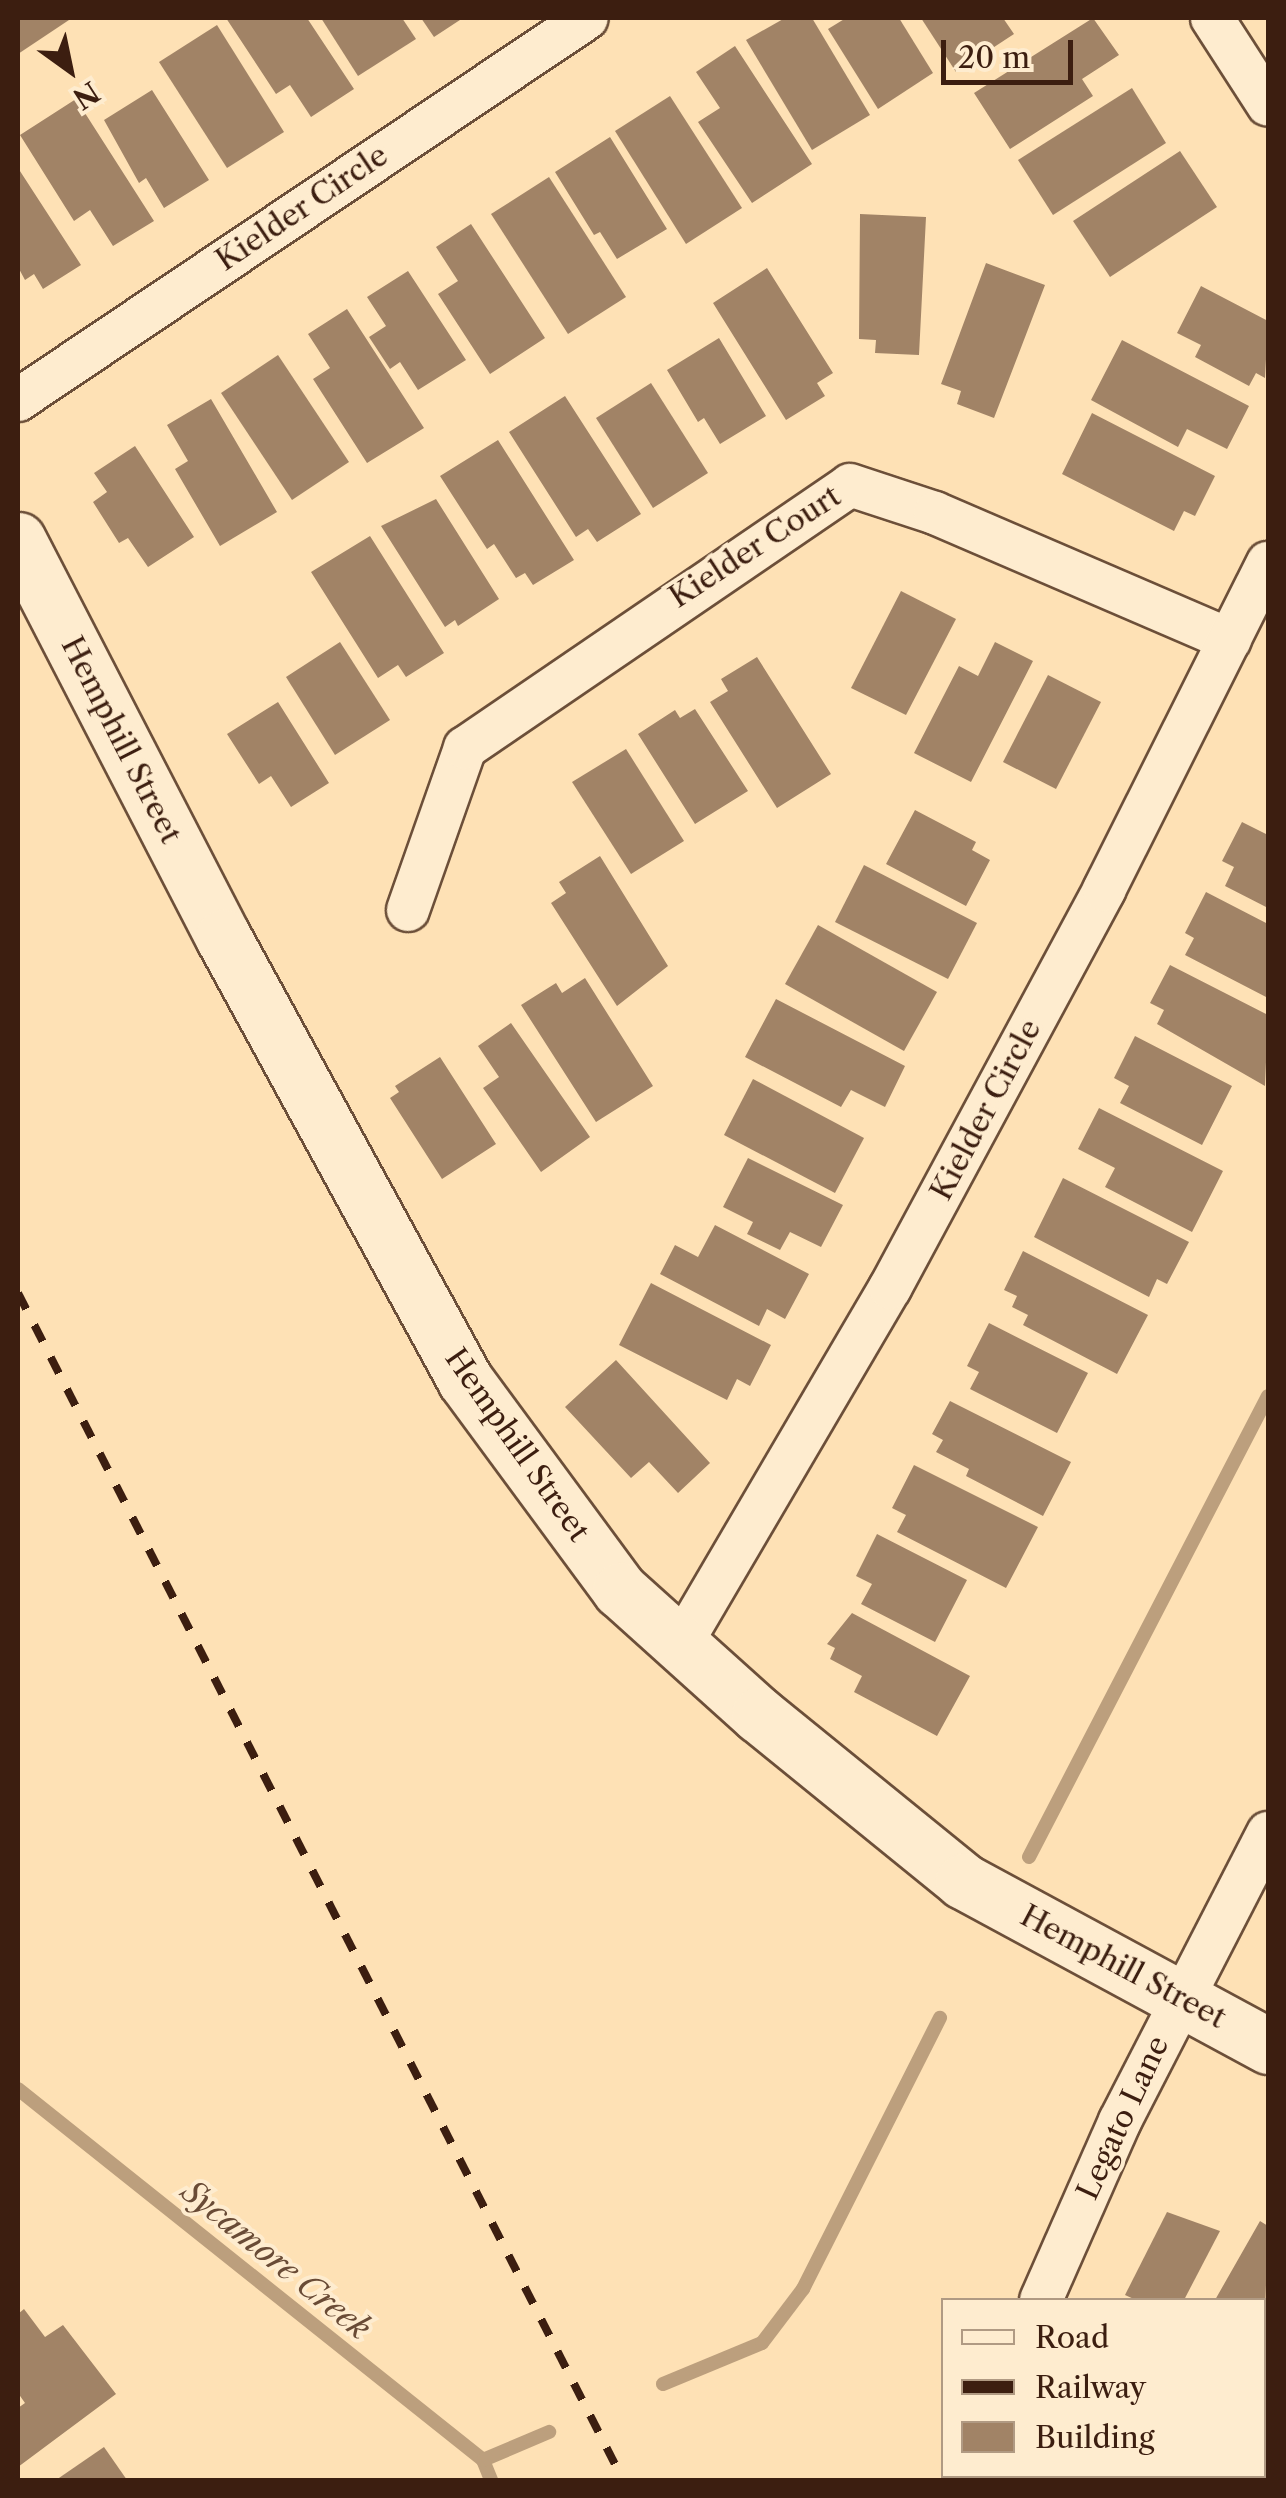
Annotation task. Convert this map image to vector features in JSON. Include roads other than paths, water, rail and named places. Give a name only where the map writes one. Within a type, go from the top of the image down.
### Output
[{"type":"street","name":"Kielder Circle","points":[[18,400],[586,18]]},
{"type":"street","points":[[1212,18],[1268,106]]},
{"type":"street","name":"Kielder Court","points":[[408,910],[465,748],[850,484],[935,513],[1230,640]]},
{"type":"street","name":"Hemphill Street","points":[[18,540],[223,937],[465,1380],[620,1590],[963,1881],[1268,2046]]},
{"type":"street","name":"Kielder Circle","points":[[681,1644],[890,1288],[1104,890],[1268,563]]},
{"type":"street","name":"Legato Lane","points":[[1042,2298],[1180,1998],[1268,1833]]},
{"type":"waterway","points":[[1029,1857],[1268,1396]]},
{"type":"waterway","points":[[663,2384],[762,2343],[803,2289],[940,2018]]},
{"type":"waterway","name":"Sycamore Creek","points":[[18,2089],[483,2460],[491,2480]]},
{"type":"waterway","points":[[483,2460],[549,2432]]},
{"type":"railway","points":[[18,1293],[623,2480]]}]
